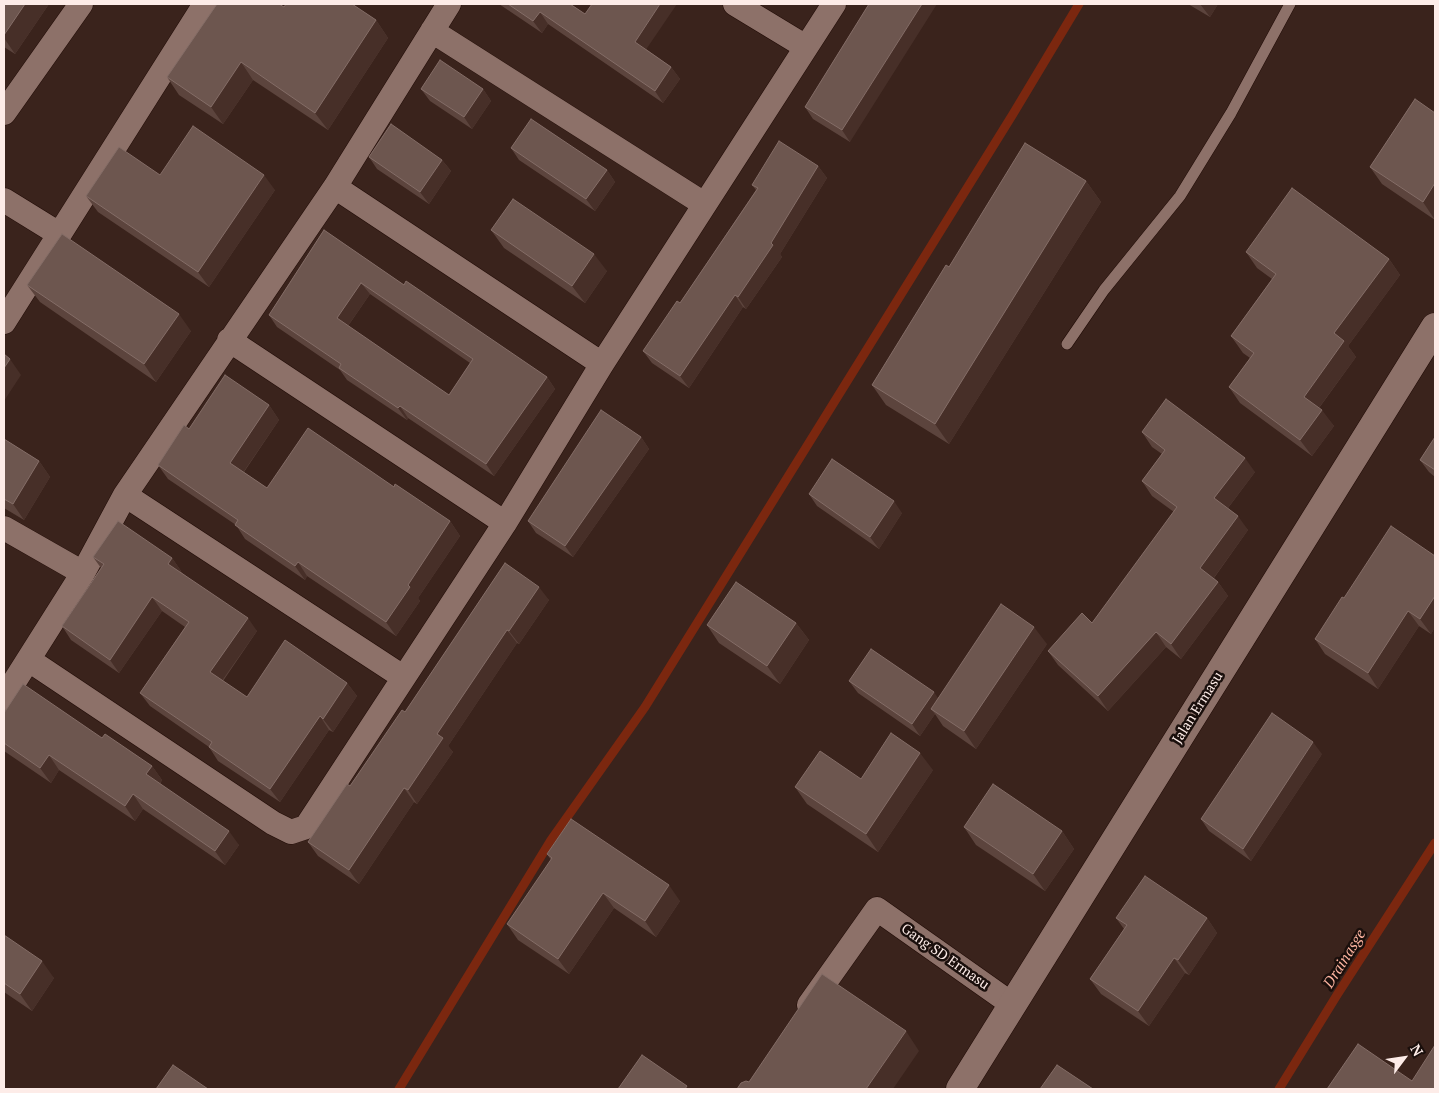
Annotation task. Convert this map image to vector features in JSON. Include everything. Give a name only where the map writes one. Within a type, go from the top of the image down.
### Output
[{"type":"street","points":[[4,113],[81,4]]},
{"type":"street","points":[[4,322],[205,4]]},
{"type":"street","points":[[4,698],[83,573],[125,495],[335,187],[449,4]]},
{"type":"street","points":[[735,4],[806,47]]},
{"type":"street","points":[[29,660],[273,823],[291,832],[306,827],[317,813],[403,677],[505,523],[602,364],[834,4]]},
{"type":"street","points":[[432,31],[704,204]]},
{"type":"street","points":[[335,187],[602,364]]},
{"type":"street","points":[[4,200],[59,234]]},
{"type":"street","name":"Jalan Ermasu","points":[[960,1089],[1435,327]]},
{"type":"street","points":[[229,340],[505,523]]},
{"type":"street","points":[[125,495],[403,677]]},
{"type":"street","points":[[4,528],[83,573]]},
{"type":"street","name":"Gang SD Ermasu","points":[[796,1026],[877,909],[1013,1005]]},
{"type":"lane","points":[[1066,344],[1110,282],[1180,196],[1231,113],[1290,4]]},
{"type":"building","points":[[4,4],[25,4],[4,35]]},
{"type":"building","points":[[217,4],[279,4],[284,7],[286,4],[352,4],[376,20],[315,113],[241,62],[211,107],[167,77]]},
{"type":"building","points":[[508,4],[570,4],[585,14],[592,4],[660,4],[635,42],[671,67],[655,91],[540,12],[533,21]]},
{"type":"building","points":[[869,4],[922,4],[842,130],[805,107]]},
{"type":"building","points":[[440,60],[483,89],[464,117],[421,89]]},
{"type":"building","points":[[1415,99],[1435,113],[1435,183],[1423,202],[1370,167]]},
{"type":"building","points":[[531,119],[607,170],[586,199],[511,148]]},
{"type":"building","points":[[391,124],[442,160],[420,192],[369,157]]},
{"type":"building","points":[[193,126],[264,175],[198,272],[86,196],[119,147],[160,175]]},
{"type":"building","points":[[779,141],[818,166],[771,243],[773,245],[738,297],[735,295],[680,376],[643,351],[677,301],[680,303],[758,188],[752,185]]},
{"type":"building","points":[[1025,143],[1086,181],[935,424],[872,385],[946,265],[949,267]]},
{"type":"building","points":[[1292,188],[1389,259],[1334,333],[1344,341],[1304,397],[1322,410],[1300,440],[1229,387],[1254,353],[1231,336],[1276,274],[1246,252]]},
{"type":"building","points":[[513,199],[594,254],[572,286],[491,230]]},
{"type":"building","points":[[324,230],[404,285],[406,281],[547,377],[486,464],[400,406],[398,408],[339,368],[341,364],[269,315]],"holes":[[[361,283],[473,359],[449,395],[337,318]]]},
{"type":"building","points":[[62,234],[179,314],[144,364],[27,285]]},
{"type":"building","points":[[4,354],[10,359],[4,368]]},
{"type":"building","points":[[225,375],[269,405],[230,463],[267,488],[308,428],[394,487],[395,484],[450,521],[408,585],[410,587],[386,622],[298,562],[295,566],[235,525],[238,520],[158,465],[184,425],[189,429]]},
{"type":"building","points":[[1166,399],[1245,458],[1214,498],[1238,516],[1200,568],[1218,582],[1171,644],[1156,632],[1098,696],[1048,651],[1082,613],[1092,623],[1177,507],[1142,481],[1165,450],[1142,432]]},
{"type":"building","points":[[601,410],[641,437],[565,546],[528,521]]},
{"type":"building","points":[[1435,437],[1435,470],[1420,460]]},
{"type":"building","points":[[4,439],[39,461],[13,504],[4,499]]},
{"type":"building","points":[[832,459],[894,501],[870,537],[809,494]]},
{"type":"building","points":[[118,521],[172,558],[168,564],[248,618],[210,672],[247,697],[285,640],[347,683],[323,719],[320,716],[270,789],[209,747],[212,742],[140,693],[189,622],[152,597],[110,660],[62,626],[104,564],[93,557]]},
{"type":"building","points":[[1391,526],[1435,556],[1435,596],[1420,619],[1408,611],[1368,673],[1315,639]]},
{"type":"building","points":[[505,563],[539,587],[509,631],[507,630],[437,734],[443,738],[408,790],[404,788],[349,870],[308,842],[347,784],[350,786],[402,710],[405,712]]},
{"type":"building","points":[[736,582],[796,623],[767,666],[707,625]]},
{"type":"building","points":[[1001,604],[1034,627],[964,731],[931,709]]},
{"type":"building","points":[[871,649],[934,692],[912,724],[849,681]]},
{"type":"building","points":[[23,684],[102,738],[105,734],[152,766],[146,774],[229,831],[215,851],[133,794],[125,806],[49,755],[40,768],[4,743],[4,713]]},
{"type":"building","points":[[1272,713],[1313,742],[1243,849],[1201,819]]},
{"type":"building","points":[[891,733],[920,753],[866,834],[795,787],[820,751],[861,779]]},
{"type":"building","points":[[993,784],[1062,831],[1033,874],[964,827]]},
{"type":"building","points":[[571,819],[669,885],[645,921],[603,893],[558,959],[507,924],[552,858],[547,854]]},
{"type":"building","points":[[1145,876],[1207,918],[1178,960],[1174,958],[1138,1011],[1090,979],[1127,925],[1116,918]]},
{"type":"building","points":[[4,935],[42,961],[20,994],[4,983]]},
{"type":"building","points":[[822,974],[906,1031],[866,1089],[737,1089],[741,1083],[749,1082]]},
{"type":"building","points":[[1358,1044],[1412,1081],[1435,1045],[1435,1089],[1327,1089]]},
{"type":"building","points":[[642,1055],[687,1086],[685,1089],[618,1089]]},
{"type":"building","points":[[173,1065],[208,1089],[156,1089]]},
{"type":"building","points":[[1057,1065],[1093,1089],[1040,1089]]},
{"type":"waterway","points":[[399,1089],[551,840],[645,707],[1013,114],[1079,4]]},
{"type":"waterway","name":"Drainasge","points":[[1279,1089],[1435,843]]}]
